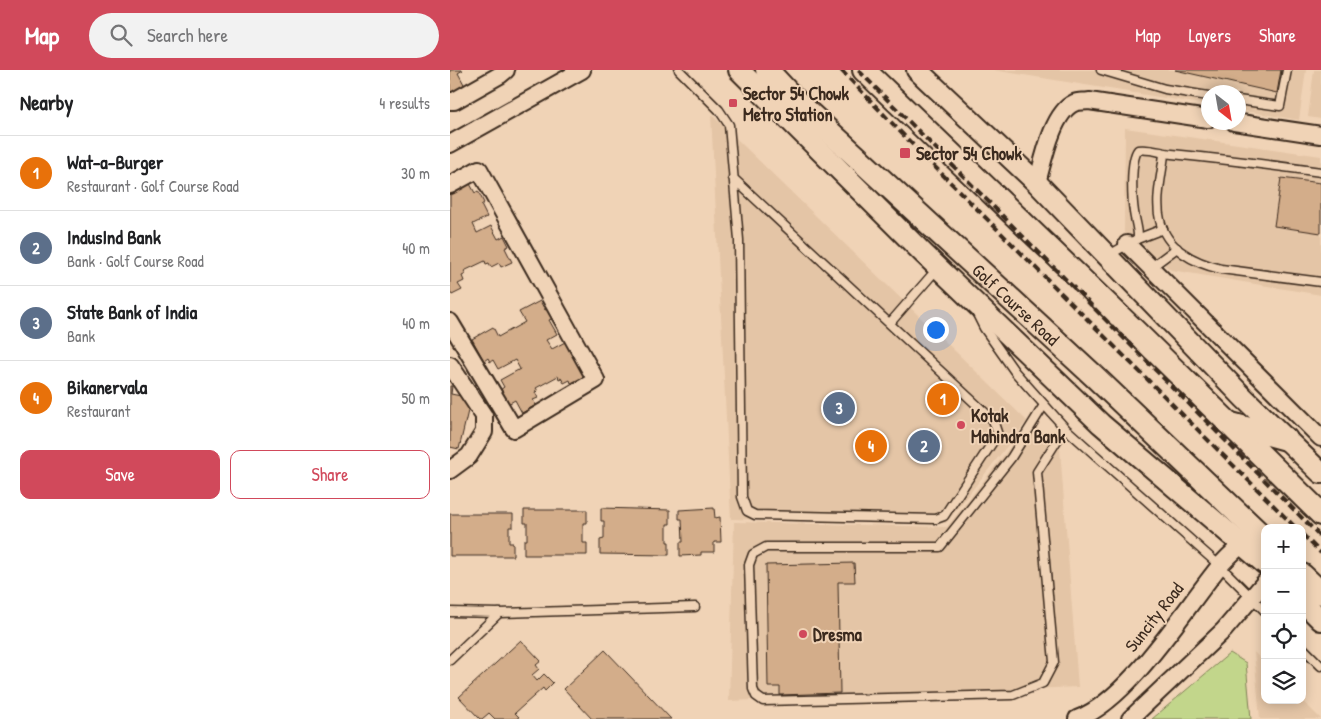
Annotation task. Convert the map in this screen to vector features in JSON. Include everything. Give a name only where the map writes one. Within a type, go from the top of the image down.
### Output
[{"type":"main road","name":"Golf Course Road","points":[[767,70],[793,98],[1094,376],[1254,538]]},
{"type":"main road","points":[[864,70],[1321,514]]},
{"type":"main road","points":[[1228,422],[1286,439]]},
{"type":"main road","points":[[1306,579],[1321,593]]},
{"type":"street","points":[[450,101],[506,70]]},
{"type":"street","points":[[450,144],[582,70]]},
{"type":"street","points":[[739,70],[939,268],[1101,424],[1254,538],[1261,555]]},
{"type":"street","points":[[917,70],[1036,183],[1321,473]]},
{"type":"street","points":[[1036,183],[1058,120],[1068,107],[1076,102],[1089,101],[1201,118]]},
{"type":"street","points":[[1246,123],[1320,132]]},
{"type":"street","points":[[450,185],[479,169],[596,380],[514,429],[450,322]]},
{"type":"street","points":[[1132,242],[1150,268],[1321,438]]},
{"type":"street","points":[[450,365],[484,416],[484,432],[469,456],[450,470]]},
{"type":"street","name":"Suncity Road","points":[[1077,719],[1096,709],[1132,677],[1220,566],[1254,538]]},
{"type":"street","points":[[1130,719],[1224,630],[1261,587]]},
{"type":"street","points":[[1306,605],[1321,620]]},
{"type":"lane","points":[[679,70],[719,110],[729,125],[733,178],[739,240],[742,497],[747,511],[755,515],[936,519],[944,516],[996,437],[997,426],[993,420],[890,323],[733,178]]},
{"type":"lane","points":[[1101,70],[1165,89],[1201,95]]},
{"type":"lane","points":[[1246,101],[1280,106],[1287,70]]},
{"type":"lane","points":[[1132,242],[1138,233],[1133,201],[1135,153],[1142,149],[1164,154],[1246,161],[1321,172]]},
{"type":"lane","points":[[1164,154],[1159,200],[1160,222],[1169,240],[1177,248],[1206,266],[1321,282]]},
{"type":"lane","points":[[1107,256],[1163,228]]},
{"type":"lane","points":[[1150,268],[1177,248]]},
{"type":"lane","points":[[890,323],[939,268]]},
{"type":"lane","points":[[970,297],[984,328],[1015,372],[1065,428],[1220,566],[1261,607]]},
{"type":"lane","points":[[1044,405],[1011,458],[940,547],[766,547],[753,554],[749,565],[753,689],[756,696],[763,701],[1013,695],[1043,683],[1054,662],[1037,472],[1065,428]]},
{"type":"lane","points":[[450,612],[499,613],[696,607]]},
{"type":"lane","points":[[450,660],[499,613]]},
{"type":"lane","points":[[1306,652],[1321,666]]},
{"type":"shaded area","points":[[993,70],[1306,70],[1299,120],[1246,111],[1246,85],[1201,85],[1201,104]]},
{"type":"shaded area","points":[[1314,70],[1321,70],[1321,119],[1308,117]]},
{"type":"shaded area","points":[[711,114],[1027,421],[946,523],[731,519]]},
{"type":"shaded area","points":[[1125,128],[1321,156],[1321,295],[1171,270],[1124,233]]},
{"type":"shaded area","points":[[1030,422],[1060,449],[1078,687],[729,701],[734,522],[947,527]]},
{"type":"shaded area","points":[[1254,652],[1261,659],[1261,704],[1306,704],[1321,719],[1260,719]]},
{"type":"green space","points":[[1230,653],[1246,663],[1251,719],[1152,719]]},
{"type":"building","points":[[450,70],[463,70],[458,73],[466,88],[450,96]]},
{"type":"building","points":[[1175,70],[1281,70],[1277,93]]},
{"type":"building","points":[[1281,178],[1321,183],[1321,233],[1274,226]]},
{"type":"building","points":[[469,182],[475,193],[478,191],[484,203],[481,205],[487,217],[473,224],[477,233],[491,226],[498,239],[504,236],[509,246],[505,248],[512,262],[501,267],[499,263],[491,267],[485,261],[464,271],[466,274],[462,276],[464,281],[458,284],[462,290],[452,295],[450,292],[450,192]]},
{"type":"building","points":[[540,301],[545,310],[549,308],[554,318],[549,320],[557,334],[546,340],[552,349],[567,341],[585,376],[571,383],[570,380],[564,383],[558,376],[536,388],[538,391],[535,392],[538,398],[533,400],[536,405],[522,413],[515,400],[508,404],[500,390],[504,387],[500,380],[520,369],[515,360],[498,369],[493,360],[490,362],[488,358],[484,361],[472,339],[493,327],[498,337],[525,322],[519,312]]},
{"type":"building","points":[[450,386],[452,386],[451,394],[471,398],[459,449],[450,447]]},
{"type":"building","points":[[601,508],[670,510],[670,524],[667,524],[669,555],[600,554],[600,540],[604,539],[604,521],[601,521]]},
{"type":"building","points":[[714,508],[715,518],[720,517],[721,542],[714,542],[714,552],[701,552],[701,555],[680,556],[680,542],[683,542],[682,519],[679,519],[679,510]]},
{"type":"building","points":[[524,510],[587,510],[587,523],[583,523],[583,543],[587,543],[587,555],[524,555],[524,540],[527,540],[527,523],[524,523]]},
{"type":"building","points":[[450,514],[513,514],[513,527],[509,527],[509,543],[513,543],[513,556],[450,556]]},
{"type":"building","name":"Dresma","points":[[854,563],[855,582],[838,582],[840,693],[780,695],[780,687],[768,687],[766,565]]},
{"type":"building","points":[[521,640],[541,661],[536,665],[539,669],[532,675],[537,681],[544,674],[553,683],[545,691],[543,688],[515,713],[519,717],[516,719],[495,719],[489,713],[480,719],[459,697]]},
{"type":"building","points":[[605,650],[671,719],[592,719],[564,689]]},
{"type":"railway","points":[[841,70],[915,147],[1292,524]]},
{"type":"railway","points":[[858,70],[1321,537]]},
{"type":"railway","points":[[1306,538],[1321,553]]},
{"type":"place","name":"Sector 54 Chowk Metro Station","points":[[733,103]]},
{"type":"place","name":"Sector 54 Chowk","points":[[905,153]]},
{"type":"place","name":"Wat-a-Burger","points":[[943,399]]},
{"type":"place","name":"State Bank of India","points":[[839,408]]},
{"type":"place","name":"Kotak Mahindra Bank","points":[[961,425]]},
{"type":"place","name":"Bikanervala","points":[[871,446]]},
{"type":"place","name":"IndusInd Bank","points":[[924,446]]},
{"type":"place","name":"Dresma","points":[[803,634]]}]
